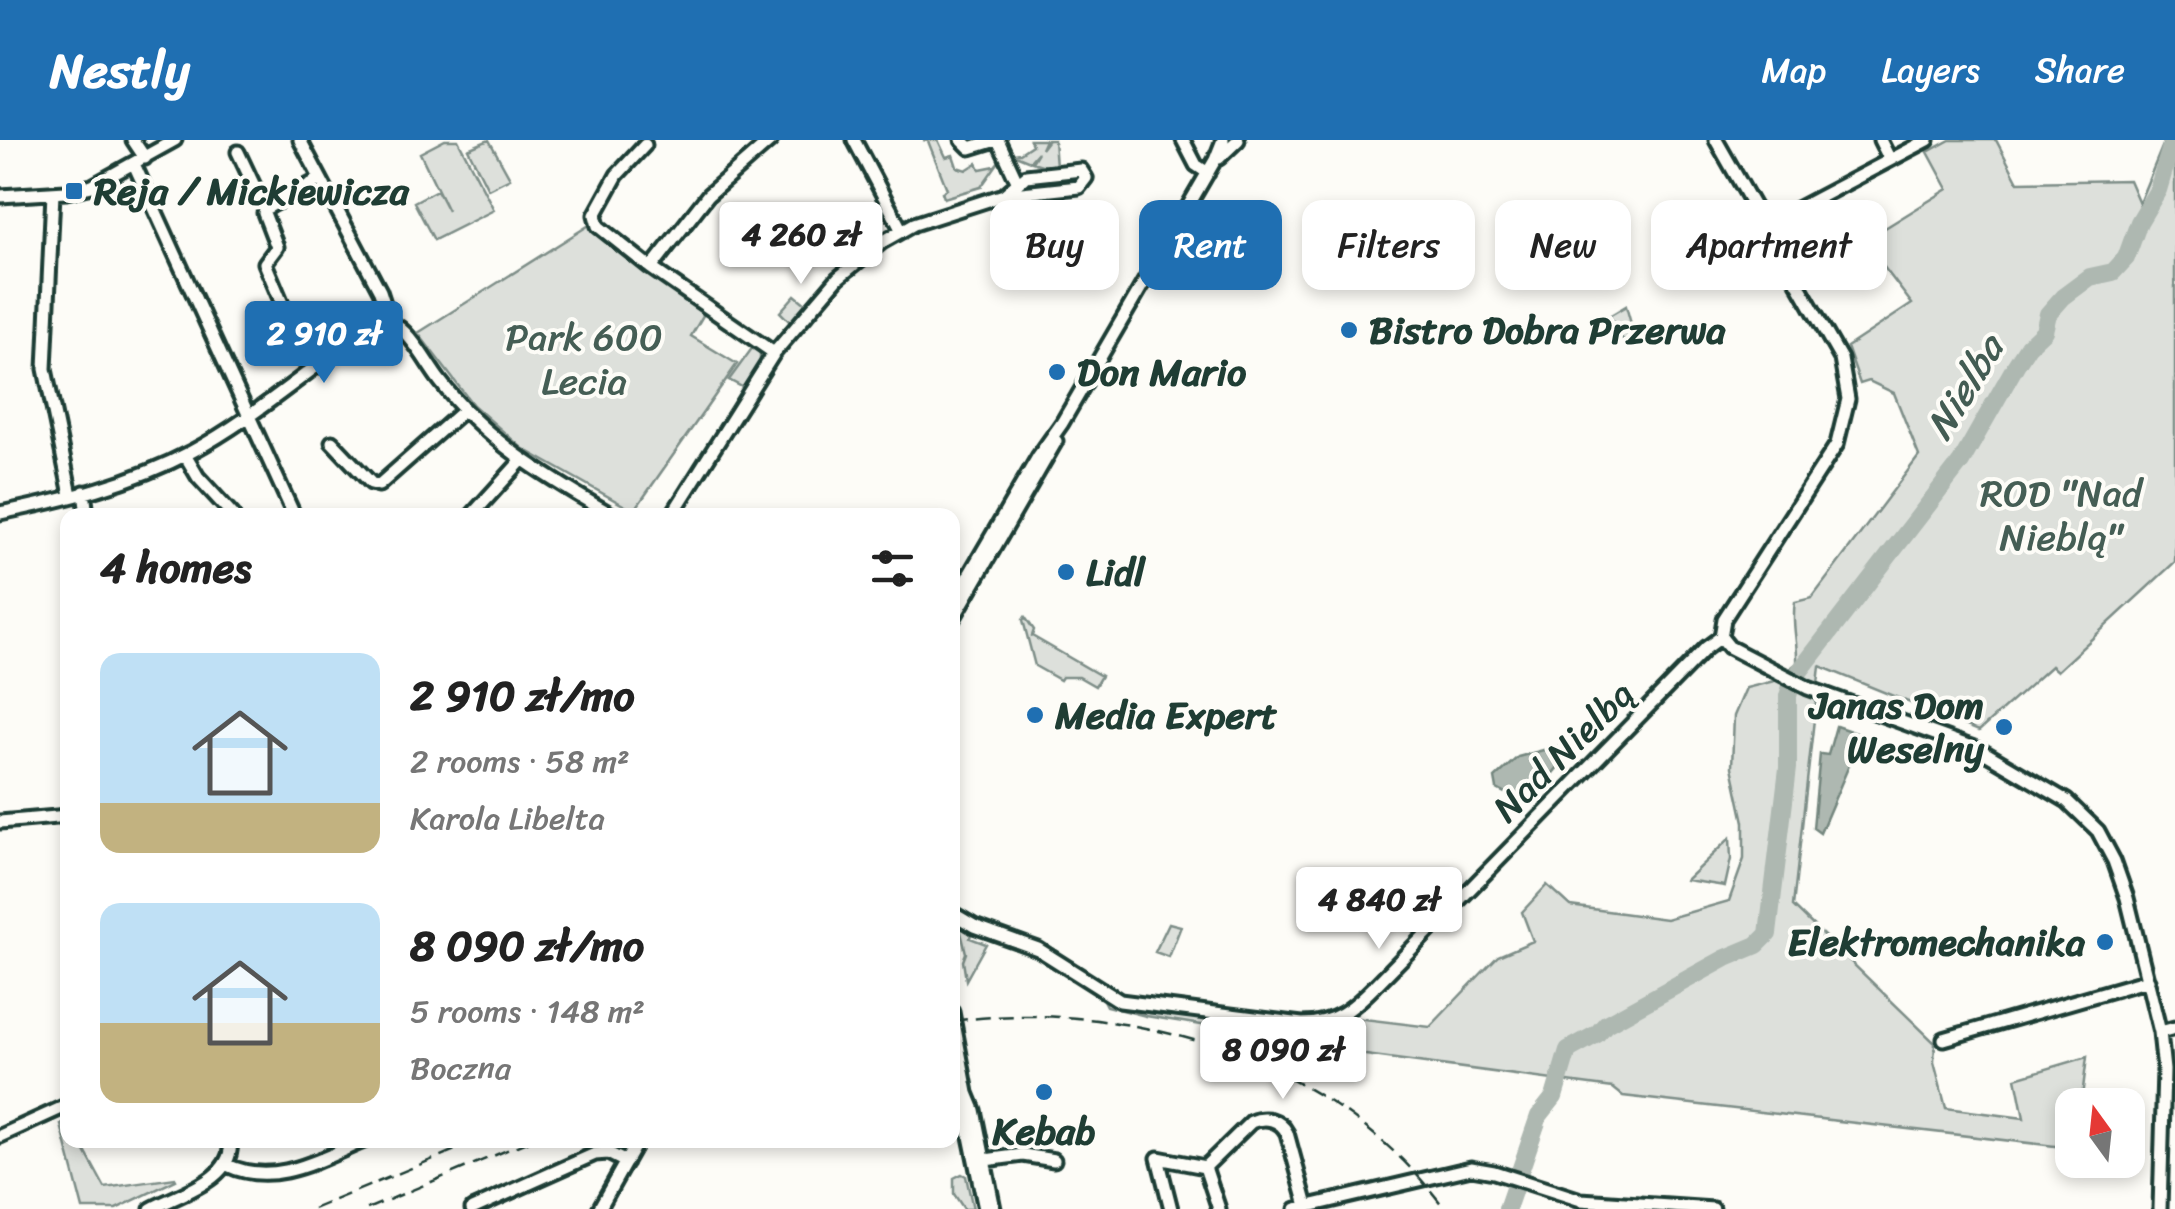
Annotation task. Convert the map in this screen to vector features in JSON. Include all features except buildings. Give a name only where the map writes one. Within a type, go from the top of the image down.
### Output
[{"type":"street","points":[[133,140],[291,508]]},
{"type":"street","points":[[0,193],[54,193],[92,186],[175,140]]},
{"type":"street","points":[[300,140],[385,302],[390,322]]},
{"type":"street","points":[[650,268],[708,195],[770,140]]},
{"type":"street","points":[[854,140],[902,230]]},
{"type":"street","points":[[962,140],[970,148],[997,140],[1017,181]]},
{"type":"street","points":[[1182,140],[1196,165],[1208,173]]},
{"type":"street","points":[[960,590],[1062,423],[1208,173],[1223,140]]},
{"type":"street","points":[[1215,160],[1238,140]]},
{"type":"street","name":"Nad Nielbą","points":[[1716,140],[1752,200]]},
{"type":"street","points":[[1880,140],[1890,160]]},
{"type":"street","points":[[1814,200],[1928,140]]},
{"type":"street","points":[[646,146],[617,175],[596,215],[598,226],[650,268],[774,354]]},
{"type":"street","points":[[238,152],[265,209],[277,247],[264,263],[291,324]]},
{"type":"street","points":[[676,508],[774,354],[838,278],[874,248],[940,213],[1004,195],[1074,188],[1086,178],[1081,170],[1026,176],[1004,195]]},
{"type":"street","points":[[265,209],[320,179]]},
{"type":"street","points":[[54,193],[46,369],[84,508]]},
{"type":"street","name":"Nad Nielbą","points":[[960,918],[1038,949],[1120,1001],[1302,1024],[1332,1020],[1353,1007],[1721,637],[1724,619],[1834,449],[1848,407],[1848,384],[1838,352],[1803,290]]},
{"type":"street","points":[[0,513],[132,478],[185,455],[249,416],[371,327],[390,322],[402,329],[464,410],[521,461],[600,508]]},
{"type":"street","points":[[332,442],[371,483],[379,485],[464,410]]},
{"type":"street","points":[[960,608],[1046,462],[1062,423]]},
{"type":"street","points":[[185,455],[198,477],[227,508]]},
{"type":"street","points":[[478,508],[521,461]]},
{"type":"street","points":[[668,508],[686,489]]},
{"type":"street","points":[[1721,637],[1729,647],[1808,688],[1982,751],[2075,808],[2098,831],[2114,861],[2160,1032],[2164,1083],[2160,1209]]},
{"type":"street","points":[[0,822],[60,817]]},
{"type":"street","points":[[1944,1039],[2148,980]]},
{"type":"street","points":[[2160,1032],[2175,1028]]},
{"type":"street","points":[[960,1058],[965,1112],[985,1209]]},
{"type":"street","points":[[960,1093],[966,1093]]},
{"type":"street","points":[[966,1093],[974,1110],[994,1209]]},
{"type":"street","points":[[0,1136],[60,1108]]},
{"type":"street","points":[[1206,1167],[1259,1119],[1275,1121],[1287,1133],[1302,1208],[1472,1168],[1582,1200],[1708,1209]]},
{"type":"street","points":[[150,1209],[212,1178],[227,1165],[231,1148]]},
{"type":"street","points":[[227,1165],[251,1174],[284,1172],[346,1148]]},
{"type":"street","points":[[600,1209],[634,1148]]},
{"type":"street","points":[[472,1209],[595,1154],[608,1153],[626,1162]]},
{"type":"street","points":[[985,1160],[1023,1155],[1054,1160]]},
{"type":"street","points":[[1170,1207],[1158,1158],[1206,1167]]},
{"type":"street","points":[[1206,1167],[1219,1209]]},
{"type":"green space","points":[[445,140],[458,140],[494,210],[434,240],[414,202],[437,190],[448,211],[420,153]]},
{"type":"green space","points":[[489,140],[510,178],[488,189],[468,149]]},
{"type":"green space","points":[[923,140],[938,140],[946,157],[953,155],[957,167],[966,170],[977,163],[980,169],[995,166],[1000,160],[981,187],[944,198],[942,192],[947,189],[928,141]]},
{"type":"green space","points":[[1030,140],[1045,140],[1041,149],[1048,140],[1054,140],[1056,166],[1032,162],[1038,152],[1030,161],[1013,154],[1032,145]]},
{"type":"green space","name":"ROD \"Nad Nieblą\"","points":[[1950,140],[1996,140],[2018,182],[2129,180],[2139,203],[2165,140],[2175,140],[2175,562],[2057,671],[2051,666],[1979,731],[1820,666],[1793,906],[1935,1043],[1934,1062],[1946,1108],[2024,1118],[2016,1078],[2087,1057],[2083,1088],[2055,1088],[2055,1146],[1623,1096],[1613,1088],[1268,1042],[1330,1046],[1106,1006],[1101,996],[1126,1007],[1326,1029],[1306,1038],[1313,1039],[1333,1035],[1356,1018],[1430,1027],[1498,956],[1533,941],[1522,912],[1547,885],[1570,906],[1666,919],[1729,901],[1744,859],[1744,822],[1732,767],[1734,716],[1746,688],[1774,681],[1797,663],[1795,602],[1812,598],[1919,456],[1894,393],[1869,381],[1860,384],[1847,347],[1912,304],[1887,271],[1887,227],[1948,189],[1928,152]]},
{"type":"green space","name":"Park 600 Lecia","points":[[591,224],[705,312],[691,336],[737,364],[636,508],[629,508],[522,448],[473,405],[418,333]]},
{"type":"green space","points":[[795,295],[807,305],[792,324],[780,312]]},
{"type":"green space","points":[[1626,306],[1635,338],[1625,342],[1611,325],[1614,322],[1609,316]]},
{"type":"green space","points":[[753,347],[760,350],[760,363],[744,388],[729,380]]},
{"type":"green space","points":[[1025,617],[1034,630],[1032,636],[1101,676],[1095,686],[1079,677],[1060,680],[1035,666]]},
{"type":"green space","points":[[1730,838],[1731,859],[1725,886],[1686,880]]},
{"type":"green space","points":[[1169,923],[1181,926],[1169,957],[1155,952]]},
{"type":"green space","points":[[960,925],[971,933],[970,938],[986,944],[966,980]]},
{"type":"green space","points":[[67,1148],[83,1148],[105,1188],[176,1180],[116,1209],[83,1209]]},
{"type":"green space","points":[[966,1176],[973,1209],[964,1209],[954,1194],[954,1178]]},
{"type":"shaded area","points":[[1836,726],[1862,735],[1820,833],[1813,828],[1820,754],[1828,755]]},
{"type":"shaded area","points":[[1558,746],[1563,761],[1535,791],[1518,796],[1497,789],[1495,778],[1518,757]]},
{"type":"waterway","name":"Nielba","points":[[1799,672],[1961,462],[2028,346],[2044,331],[2048,314],[2090,277],[2113,272],[2126,258],[2139,222],[2158,190],[2173,140]]},
{"type":"waterway","name":"Nielba","points":[[1507,1209],[1539,1116],[1554,1097],[1568,1050],[1597,1034],[1606,1024],[1757,945],[1768,934],[1788,768],[1791,686]]},
{"type":"railway","points":[[960,1020],[1020,1016],[1089,1019],[1158,1031],[1224,1050],[1288,1078],[1347,1113],[1400,1157],[1445,1209]]},
{"type":"railway","points":[[313,1209],[460,1148]]},
{"type":"railway","points":[[367,1209],[512,1148]]},
{"type":"place","name":"Reja / Mickiewicza","points":[[74,191]]},
{"type":"place","name":"Bistro Dobra Przerwa","points":[[1349,330]]},
{"type":"place","name":"Don Mario","points":[[1057,372]]},
{"type":"place","name":"Lidl","points":[[1066,572]]},
{"type":"place","name":"Media Expert","points":[[1035,715]]},
{"type":"place","name":"Janas Dom Weselny","points":[[2004,727]]},
{"type":"place","name":"Elektromechanika","points":[[2105,942]]},
{"type":"place","name":"Kebab","points":[[1044,1092]]}]
